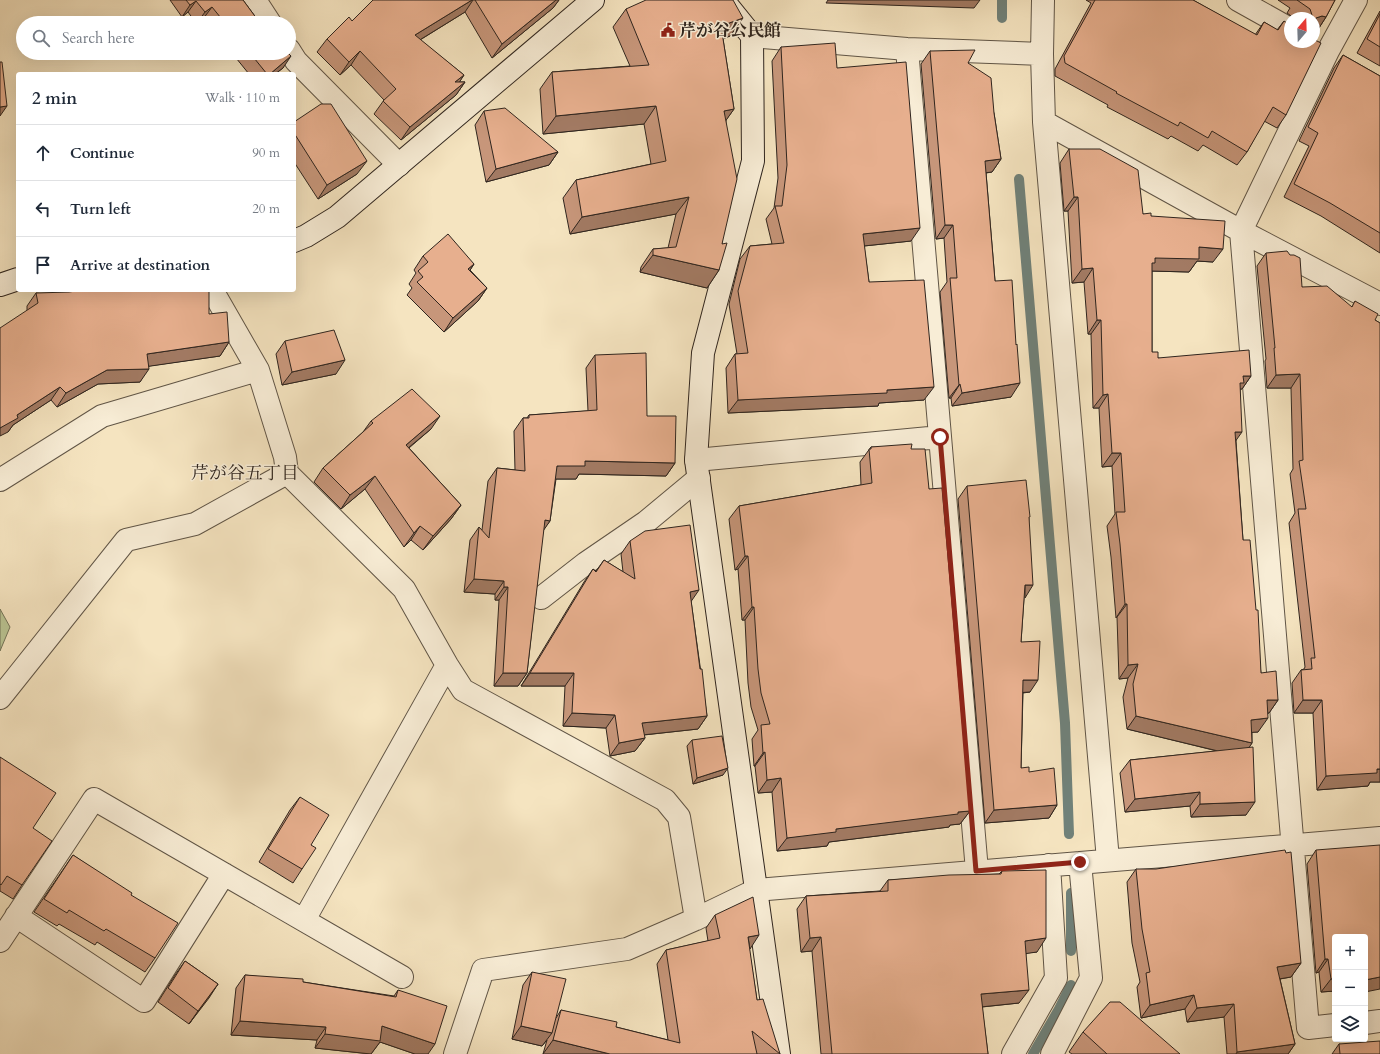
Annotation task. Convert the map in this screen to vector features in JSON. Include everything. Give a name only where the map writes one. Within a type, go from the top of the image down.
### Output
[{"type":"street","points":[[255,0],[265,16]]},
{"type":"street","points":[[296,240],[306,236],[337,216],[593,0]]},
{"type":"street","points":[[723,0],[752,36],[752,161],[703,353],[698,469],[779,1054]]},
{"type":"street","points":[[1043,0],[1042,54],[1044,122],[1108,860]]},
{"type":"street","points":[[1238,0],[1284,26]]},
{"type":"street","points":[[1348,61],[1320,46],[1356,0]]},
{"type":"street","points":[[752,36],[907,49],[1042,54]]},
{"type":"street","points":[[1319,48],[1241,231],[1308,1028],[1332,1025]]},
{"type":"street","points":[[907,49],[976,871]]},
{"type":"street","points":[[295,60],[399,165]]},
{"type":"street","points":[[1044,122],[1241,231],[1380,304]]},
{"type":"street","points":[[0,285],[16,280]]},
{"type":"street","points":[[213,292],[258,370],[285,457],[287,473],[404,589],[447,665],[463,690],[665,800],[679,817],[696,918]]},
{"type":"street","points":[[0,480],[102,416],[258,370]]},
{"type":"street","points":[[541,598],[586,562],[646,522],[698,469],[940,437]]},
{"type":"street","points":[[0,698],[126,540],[195,524],[287,473]]},
{"type":"street","points":[[304,920],[447,665]]},
{"type":"street","points":[[0,940],[94,799],[402,977]]},
{"type":"street","points":[[455,1054],[484,970],[627,949],[756,890],[1380,838]]},
{"type":"street","points":[[1052,1054],[1091,978],[1080,862]]},
{"type":"street","points":[[1013,1054],[1056,978],[1049,865]]},
{"type":"street","points":[[16,916],[144,1001],[224,874]]},
{"type":"street","points":[[1056,978],[1091,978]]},
{"type":"street","points":[[1368,1023],[1380,1021]]},
{"type":"green space","points":[[0,609],[10,627],[0,651]]},
{"type":"building","points":[[186,0],[243,0],[255,16],[219,16],[212,7],[205,12],[196,1],[190,5]]},
{"type":"building","points":[[373,0],[472,0],[415,35],[464,75],[455,82],[465,82],[410,127],[383,101],[396,89],[360,51],[349,62],[327,39],[349,17],[352,21]]},
{"type":"building","points":[[475,0],[556,0],[502,44]]},
{"type":"building","points":[[646,0],[733,0],[743,18],[721,26],[734,109],[724,111],[737,179],[722,244],[727,243],[719,270],[653,255],[653,249],[676,247],[689,197],[582,217],[576,180],[666,161],[656,106],[556,116],[552,72],[649,65],[626,9]]},
{"type":"building","points":[[1095,0],[1193,0],[1257,35],[1264,22],[1278,30],[1284,21],[1284,48],[1319,48],[1286,115],[1273,107],[1247,152],[1212,131],[1208,138],[1180,122],[1178,126],[1116,93],[1117,92],[1065,63],[1064,56]]},
{"type":"building","points":[[1297,0],[1335,0],[1326,17],[1320,17],[1320,12],[1311,12],[1310,9]]},
{"type":"building","points":[[1380,14],[1380,47],[1367,39]]},
{"type":"building","points":[[835,43],[837,68],[906,62],[920,228],[863,234],[869,282],[924,280],[934,387],[887,390],[887,393],[738,400],[735,354],[748,353],[738,291],[750,246],[784,243],[775,206],[782,206],[787,165],[781,47]]},
{"type":"building","points":[[975,50],[968,63],[991,78],[994,113],[1001,159],[985,161],[995,281],[1012,280],[1020,383],[962,393],[960,384],[959,385],[950,278],[957,278],[953,225],[945,225],[930,51]]},
{"type":"building","points":[[1343,55],[1380,76],[1380,233],[1330,203],[1294,184],[1318,133],[1308,127]]},
{"type":"building","points":[[256,60],[286,60],[272,72],[265,72]]},
{"type":"building","points":[[0,62],[2,62],[7,106],[0,107]]},
{"type":"building","points":[[321,104],[331,104],[367,161],[327,185],[296,136],[296,121]]},
{"type":"building","points":[[505,108],[558,152],[496,169],[484,111]]},
{"type":"building","points":[[1069,149],[1100,149],[1138,170],[1143,214],[1151,213],[1151,216],[1225,221],[1223,249],[1199,247],[1199,259],[1155,258],[1155,263],[1152,263],[1152,352],[1158,352],[1158,358],[1249,350],[1251,376],[1243,376],[1244,383],[1240,383],[1242,432],[1235,432],[1243,540],[1250,540],[1256,610],[1258,610],[1261,673],[1276,671],[1278,700],[1267,700],[1268,718],[1251,720],[1252,743],[1136,716],[1133,684],[1138,664],[1128,665],[1127,604],[1125,604],[1116,512],[1125,512],[1121,453],[1112,453],[1108,394],[1103,395],[1101,320],[1097,320],[1093,268],[1082,269],[1078,197],[1074,197]]},
{"type":"building","points":[[448,234],[474,264],[468,269],[487,288],[453,318],[417,282],[423,277],[418,271],[428,262],[423,256]]},
{"type":"building","points":[[1287,251],[1290,255],[1300,258],[1302,287],[1327,286],[1352,307],[1355,301],[1378,314],[1375,320],[1380,323],[1380,769],[1377,769],[1377,773],[1326,776],[1322,700],[1303,700],[1301,670],[1312,669],[1311,658],[1315,658],[1298,509],[1306,509],[1299,461],[1303,460],[1300,374],[1276,375],[1275,348],[1266,253]]},
{"type":"building","points":[[209,292],[209,314],[227,312],[229,342],[147,354],[149,369],[107,370],[66,393],[60,387],[17,415],[18,418],[0,428],[0,328],[38,303],[36,293]]},
{"type":"building","points":[[334,330],[345,360],[292,372],[285,341]]},
{"type":"building","points":[[646,353],[647,416],[676,416],[675,463],[585,461],[585,466],[557,466],[550,521],[545,520],[527,673],[503,673],[508,587],[504,587],[504,581],[474,579],[479,527],[489,538],[497,468],[525,471],[523,418],[529,418],[529,415],[597,410],[595,355]]},
{"type":"building","points":[[412,389],[440,416],[406,445],[461,505],[433,536],[420,526],[414,533],[375,476],[350,495],[323,468],[373,423],[371,421]]},
{"type":"building","points":[[912,444],[911,449],[925,449],[929,489],[942,488],[970,811],[958,812],[958,814],[836,829],[836,832],[787,838],[781,778],[767,780],[765,752],[763,753],[761,725],[770,724],[761,693],[748,556],[745,556],[739,506],[872,483],[869,449],[871,449],[871,447]]},
{"type":"building","points":[[1026,480],[1030,517],[1033,585],[1025,585],[1021,642],[1040,641],[1038,680],[1023,680],[1021,768],[1029,767],[1029,772],[1054,768],[1057,805],[994,810],[967,486]]},
{"type":"building","points":[[690,525],[699,590],[690,592],[700,669],[702,669],[707,716],[642,723],[645,738],[619,743],[615,715],[572,713],[574,673],[530,673],[593,569],[596,572],[604,560],[635,579],[630,541],[645,531]]},
{"type":"building","points":[[722,736],[728,768],[697,778],[692,740]]},
{"type":"building","points":[[1253,747],[1255,802],[1200,804],[1200,792],[1135,799],[1130,760]]},
{"type":"building","points":[[0,757],[56,793],[33,828],[52,841],[22,885],[7,876],[1,885],[0,884]]},
{"type":"building","points":[[300,797],[329,815],[311,845],[316,848],[302,869],[268,849]]},
{"type":"building","points":[[1380,845],[1380,977],[1368,979],[1368,934],[1332,934],[1331,979],[1328,959],[1325,959],[1316,850]]},
{"type":"building","points":[[1285,850],[1286,853],[1291,852],[1301,963],[1277,967],[1295,1044],[1237,1052],[1234,1004],[1197,1008],[1194,995],[1150,1005],[1146,973],[1150,972],[1142,929],[1136,869],[1156,869]]},
{"type":"building","points":[[73,855],[132,893],[131,895],[178,923],[155,958],[106,929],[104,931],[69,910],[67,913],[44,899]]},
{"type":"building","points":[[1046,870],[1046,938],[1025,941],[1029,990],[981,994],[988,1054],[832,1054],[821,937],[810,938],[806,896],[888,891],[888,880],[949,875],[1001,874],[1002,871]]},
{"type":"building","points":[[753,897],[759,935],[748,937],[757,1000],[763,999],[780,1054],[752,1031],[757,1054],[610,1054],[553,1040],[561,1010],[617,1022],[616,1027],[680,1043],[666,950],[720,938],[715,915]]},
{"type":"building","points":[[185,961],[218,984],[198,1011],[168,988]]},
{"type":"building","points":[[532,972],[566,979],[552,1033],[521,1026]]},
{"type":"building","points":[[245,975],[303,979],[303,982],[396,997],[398,990],[447,1006],[435,1044],[382,1026],[380,1041],[325,1034],[326,1027],[240,1021]]},
{"type":"building","points":[[1110,1002],[1120,1002],[1180,1054],[1107,1054],[1083,1032]]},
{"type":"building","points":[[1380,1041],[1380,1054],[1340,1054],[1339,1044]]},
{"type":"waterway","points":[[1002,0],[1002,18]]},
{"type":"waterway","points":[[1019,179],[1065,723],[1069,834]]},
{"type":"waterway","points":[[1071,893],[1071,951]]},
{"type":"waterway","points":[[1033,1054],[1071,985]]},
{"type":"place","name":"芹が谷公民館","points":[[668,30]]},
{"type":"district","name":"芹が谷五丁目","points":[[245,473]]},
{"type":"route","points":[[940,437],[976,871],[1080,862]]}]
